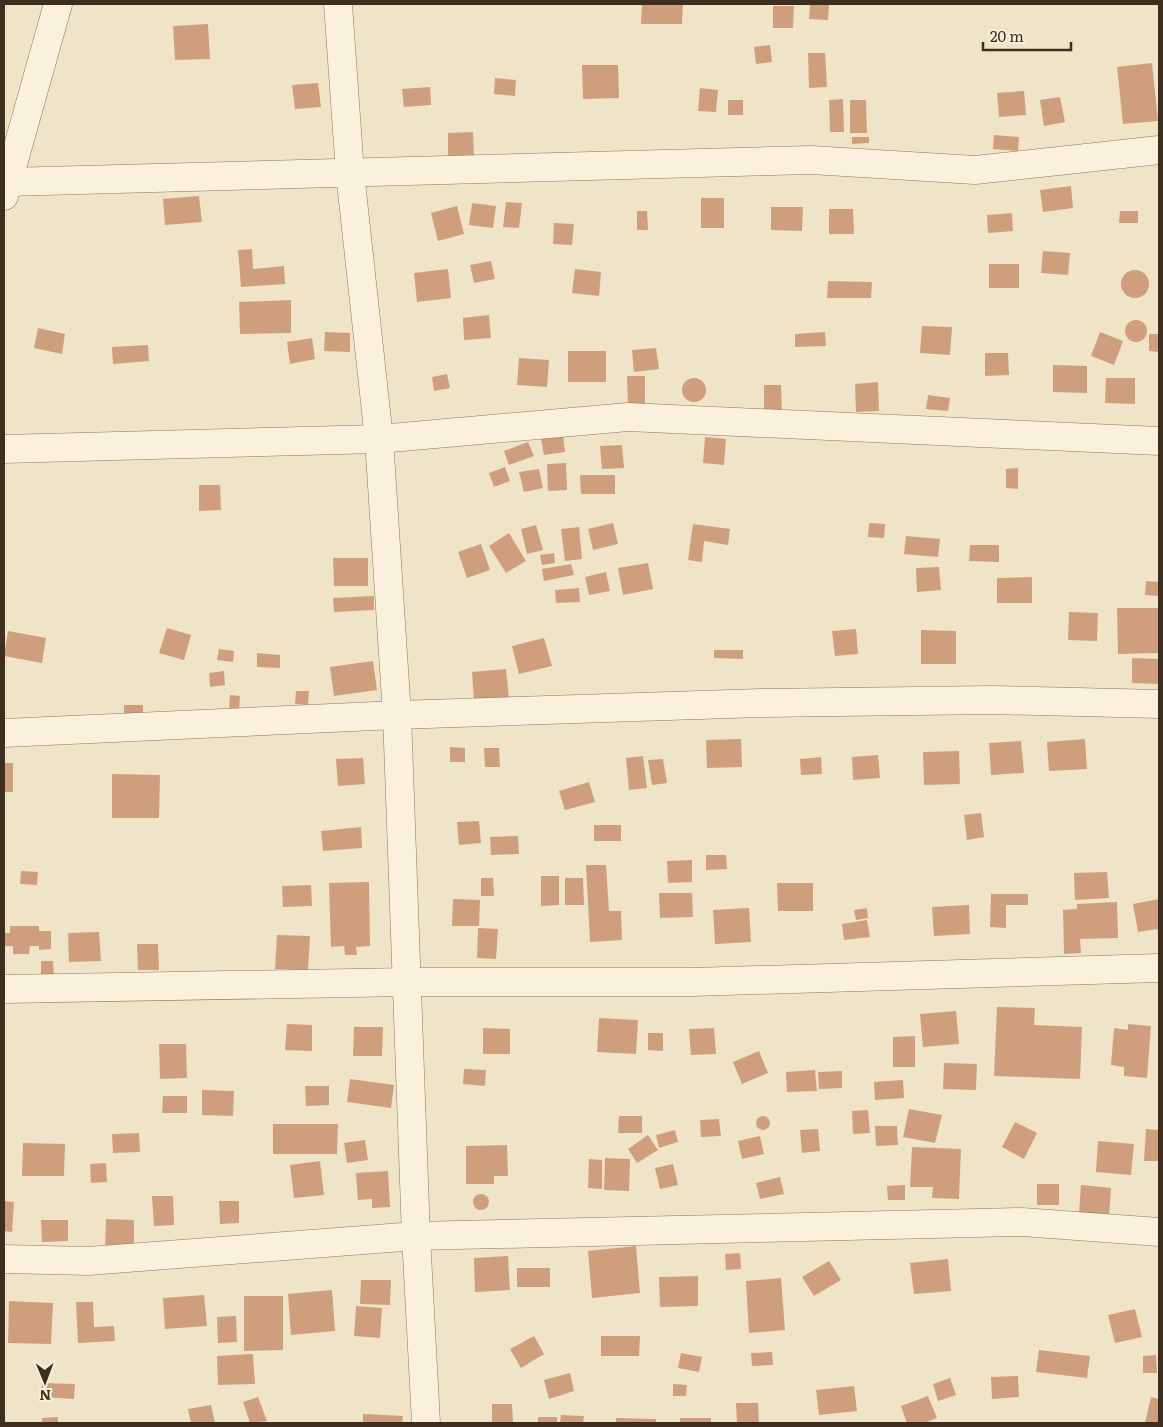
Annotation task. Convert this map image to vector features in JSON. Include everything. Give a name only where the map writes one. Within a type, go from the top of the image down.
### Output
[{"type":"street","points":[[58,4],[5,189],[350,173],[811,160],[975,170],[1159,150]]},
{"type":"street","points":[[338,4],[350,173],[379,439],[397,714],[416,1236],[426,1423]]},
{"type":"street","points":[[4,449],[379,439],[628,418],[1159,440]]},
{"type":"street","points":[[4,733],[397,714],[761,703],[992,700],[1159,704]]},
{"type":"street","points":[[4,988],[407,982],[693,982],[1159,968]]},
{"type":"street","points":[[4,1259],[88,1261],[416,1236],[1022,1222],[1159,1232]]},
{"type":"building","points":[[642,4],[683,4],[682,24],[641,24]]},
{"type":"building","points":[[810,4],[829,5],[828,20],[809,19]]},
{"type":"building","points":[[773,6],[794,6],[793,28],[773,28]]},
{"type":"building","points":[[208,24],[210,59],[175,60],[173,26]]},
{"type":"building","points":[[770,45],[772,62],[756,64],[754,47]]},
{"type":"building","points":[[808,53],[825,53],[827,87],[809,88]]},
{"type":"building","points":[[1152,63],[1158,121],[1123,124],[1117,67]]},
{"type":"building","points":[[582,65],[618,65],[619,98],[583,99]]},
{"type":"building","points":[[495,78],[516,80],[515,96],[494,94]]},
{"type":"building","points":[[318,83],[321,107],[295,109],[292,85]]},
{"type":"building","points":[[430,87],[431,105],[404,107],[402,89]]},
{"type":"building","points":[[700,88],[718,90],[716,112],[698,111]]},
{"type":"building","points":[[1024,91],[1026,115],[999,117],[997,93]]},
{"type":"building","points":[[1060,97],[1065,122],[1044,126],[1040,100]]},
{"type":"building","points":[[843,99],[844,132],[830,132],[829,100]]},
{"type":"building","points":[[728,100],[743,100],[743,115],[728,115]]},
{"type":"building","points":[[850,100],[866,100],[867,133],[850,133]]},
{"type":"building","points":[[473,132],[474,158],[448,159],[448,133]]},
{"type":"building","points":[[994,135],[1019,137],[1018,151],[993,149]]},
{"type":"building","points":[[852,137],[869,137],[869,143],[852,144]]},
{"type":"building","points":[[1071,186],[1073,208],[1043,212],[1040,190]]},
{"type":"building","points":[[199,196],[202,222],[165,225],[163,199]]},
{"type":"building","points":[[701,198],[724,198],[724,228],[701,228]]},
{"type":"building","points":[[506,202],[522,203],[519,228],[503,227]]},
{"type":"building","points":[[472,203],[496,206],[493,228],[469,225]]},
{"type":"building","points":[[457,206],[464,234],[438,241],[431,213]]},
{"type":"building","points":[[771,207],[803,207],[802,231],[771,230]]},
{"type":"building","points":[[829,209],[853,209],[854,234],[829,234]]},
{"type":"building","points":[[637,211],[647,211],[648,230],[637,230]]},
{"type":"building","points":[[1120,211],[1138,211],[1138,223],[1119,223]]},
{"type":"building","points":[[1012,213],[1013,231],[988,233],[987,215]]},
{"type":"building","points":[[554,223],[574,224],[572,245],[553,244]]},
{"type":"building","points":[[252,249],[253,269],[284,266],[285,284],[241,287],[238,250]]},
{"type":"building","points":[[1043,251],[1070,253],[1068,275],[1041,273]]},
{"type":"building","points":[[491,261],[495,279],[474,283],[470,265]]},
{"type":"building","points":[[989,264],[1019,264],[1019,288],[989,288]]},
{"type":"building","points":[[448,269],[451,298],[417,302],[414,273]]},
{"type":"building","points":[[575,269],[601,272],[599,296],[572,293]]},
{"type":"building","points":[[1135,270],[1145,274],[1149,284],[1145,294],[1135,298],[1125,294],[1121,284],[1125,274]]},
{"type":"building","points":[[828,281],[872,282],[871,298],[827,298]]},
{"type":"building","points":[[291,300],[291,333],[240,334],[239,302]]},
{"type":"building","points":[[489,315],[491,338],[464,340],[463,318]]},
{"type":"building","points":[[1136,320],[1144,323],[1147,331],[1144,339],[1136,342],[1128,339],[1125,331],[1128,323]]},
{"type":"building","points":[[922,326],[952,327],[950,355],[920,353]]},
{"type":"building","points":[[38,328],[65,334],[62,354],[34,348]]},
{"type":"building","points":[[325,332],[350,333],[350,352],[324,351]]},
{"type":"building","points":[[825,332],[826,346],[795,347],[795,334]]},
{"type":"building","points":[[1100,332],[1123,341],[1114,365],[1091,356]]},
{"type":"building","points":[[1149,334],[1159,334],[1159,352],[1149,351]]},
{"type":"building","points":[[312,338],[315,359],[290,364],[287,342]]},
{"type":"building","points":[[148,345],[149,361],[113,364],[112,347]]},
{"type":"building","points":[[656,348],[659,369],[634,372],[632,350]]},
{"type":"building","points":[[568,351],[606,351],[606,382],[568,382]]},
{"type":"building","points":[[985,353],[1008,353],[1009,375],[985,376]]},
{"type":"building","points":[[519,358],[549,360],[547,387],[517,385]]},
{"type":"building","points":[[1053,365],[1087,366],[1087,393],[1053,392]]},
{"type":"building","points":[[447,374],[450,388],[434,391],[432,377]]},
{"type":"building","points":[[627,376],[645,376],[645,407],[628,407]]},
{"type":"building","points":[[689,378],[699,378],[706,385],[706,395],[699,402],[689,402],[682,395],[682,385]]},
{"type":"building","points":[[1106,378],[1135,378],[1135,404],[1105,403]]},
{"type":"building","points":[[878,382],[879,411],[856,412],[855,384]]},
{"type":"building","points":[[764,385],[781,385],[782,413],[764,414]]},
{"type":"building","points":[[928,395],[950,398],[948,411],[926,409]]},
{"type":"building","points":[[563,435],[565,452],[544,455],[541,439]]},
{"type":"building","points":[[705,437],[726,439],[724,465],[703,463]]},
{"type":"building","points":[[528,442],[534,456],[509,465],[504,451]]},
{"type":"building","points":[[622,445],[624,468],[602,469],[600,446]]},
{"type":"building","points":[[566,463],[567,490],[548,491],[547,464]]},
{"type":"building","points":[[505,467],[510,481],[494,487],[489,473]]},
{"type":"building","points":[[1018,468],[1018,489],[1006,488],[1006,469]]},
{"type":"building","points":[[539,469],[543,488],[524,492],[519,472]]},
{"type":"building","points":[[580,475],[615,475],[615,494],[581,494]]},
{"type":"building","points":[[199,485],[220,485],[221,510],[199,511]]},
{"type":"building","points":[[613,523],[618,544],[593,550],[588,529]]},
{"type":"building","points":[[869,523],[885,524],[884,538],[868,537]]},
{"type":"building","points":[[693,524],[730,529],[728,545],[704,541],[702,562],[688,560]]},
{"type":"building","points":[[536,525],[543,550],[527,554],[521,529]]},
{"type":"building","points":[[579,527],[582,559],[565,561],[561,529]]},
{"type":"building","points":[[509,533],[526,561],[506,573],[489,546]]},
{"type":"building","points":[[906,536],[940,539],[938,557],[904,554]]},
{"type":"building","points":[[481,544],[490,570],[467,578],[458,552]]},
{"type":"building","points":[[970,545],[999,545],[999,562],[969,561]]},
{"type":"building","points":[[554,553],[555,563],[542,565],[540,555]]},
{"type":"building","points":[[333,558],[368,558],[368,586],[334,586]]},
{"type":"building","points":[[648,563],[653,589],[623,595],[618,568]]},
{"type":"building","points":[[571,564],[574,575],[544,581],[542,569]]},
{"type":"building","points":[[939,567],[941,590],[917,592],[916,568]]},
{"type":"building","points":[[606,572],[610,591],[589,595],[585,577]]},
{"type":"building","points":[[1032,577],[1032,603],[997,603],[997,578]]},
{"type":"building","points":[[1146,581],[1159,582],[1159,596],[1145,595]]},
{"type":"building","points":[[579,588],[580,602],[556,603],[555,590]]},
{"type":"building","points":[[374,596],[374,610],[334,612],[333,598]]},
{"type":"building","points":[[1117,608],[1158,608],[1158,653],[1118,654]]},
{"type":"building","points":[[1069,612],[1098,613],[1097,641],[1068,640]]},
{"type":"building","points":[[167,628],[191,635],[184,660],[159,653]]},
{"type":"building","points":[[856,629],[858,654],[835,656],[832,631]]},
{"type":"building","points":[[921,630],[956,631],[956,664],[921,664]]},
{"type":"building","points":[[8,631],[46,638],[42,663],[4,656]]},
{"type":"building","points":[[544,638],[552,666],[519,674],[512,646]]},
{"type":"building","points":[[219,649],[234,651],[233,662],[217,660]]},
{"type":"building","points":[[714,650],[743,650],[743,659],[714,658]]},
{"type":"building","points":[[257,653],[280,655],[280,668],[257,667]]},
{"type":"building","points":[[1132,658],[1159,659],[1159,684],[1132,683]]},
{"type":"building","points":[[373,661],[377,690],[334,696],[330,667]]},
{"type":"building","points":[[506,669],[509,698],[474,701],[472,672]]},
{"type":"building","points":[[224,671],[225,685],[210,687],[209,673]]},
{"type":"building","points":[[296,691],[309,691],[308,705],[295,704]]},
{"type":"building","points":[[230,695],[240,696],[239,712],[229,712]]},
{"type":"building","points":[[124,705],[143,705],[143,713],[124,713]]},
{"type":"building","points":[[741,739],[742,767],[707,768],[706,740]]},
{"type":"building","points":[[1085,739],[1087,769],[1049,771],[1047,742]]},
{"type":"building","points":[[1021,741],[1024,773],[991,775],[989,743]]},
{"type":"building","points":[[450,747],[465,748],[465,762],[450,762]]},
{"type":"building","points":[[484,748],[499,748],[500,767],[485,767]]},
{"type":"building","points":[[959,751],[960,784],[924,785],[923,752]]},
{"type":"building","points":[[878,755],[880,778],[853,780],[852,757]]},
{"type":"building","points":[[643,756],[647,788],[629,790],[626,758]]},
{"type":"building","points":[[821,757],[822,774],[801,775],[800,759]]},
{"type":"building","points":[[363,758],[365,784],[338,786],[336,759]]},
{"type":"building","points":[[663,759],[667,783],[652,785],[648,760]]},
{"type":"building","points":[[4,763],[13,763],[13,792],[4,792]]},
{"type":"building","points":[[112,774],[160,775],[159,818],[112,818]]},
{"type":"building","points":[[589,782],[595,802],[565,810],[559,791]]},
{"type":"building","points":[[981,813],[984,837],[967,840],[964,815]]},
{"type":"building","points":[[479,821],[481,843],[459,845],[457,822]]},
{"type":"building","points":[[594,825],[621,825],[621,841],[594,841]]},
{"type":"building","points":[[361,827],[362,848],[323,851],[321,831]]},
{"type":"building","points":[[518,836],[519,854],[491,855],[490,837]]},
{"type":"building","points":[[706,855],[726,855],[727,869],[706,870]]},
{"type":"building","points":[[692,860],[692,882],[668,883],[667,861]]},
{"type":"building","points":[[586,865],[606,865],[609,911],[621,911],[622,940],[590,942]]},
{"type":"building","points":[[21,871],[38,872],[37,885],[20,884]]},
{"type":"building","points":[[1107,872],[1109,898],[1075,900],[1074,873]]},
{"type":"building","points":[[541,876],[559,876],[559,905],[541,906]]},
{"type":"building","points":[[481,878],[493,878],[494,896],[481,896]]},
{"type":"building","points":[[565,878],[583,878],[584,905],[565,905]]},
{"type":"building","points":[[369,882],[370,946],[356,947],[357,955],[345,955],[344,946],[331,947],[329,883]]},
{"type":"building","points":[[777,883],[813,883],[813,911],[778,911]]},
{"type":"building","points":[[311,885],[312,906],[283,907],[282,886]]},
{"type":"building","points":[[659,893],[692,893],[693,917],[660,918]]},
{"type":"building","points":[[991,894],[1028,894],[1028,905],[1006,905],[1006,928],[990,927]]},
{"type":"building","points":[[453,899],[480,900],[479,926],[452,926]]},
{"type":"building","points":[[1159,899],[1159,934],[1157,929],[1138,932],[1133,904]]},
{"type":"building","points":[[1117,902],[1118,938],[1080,939],[1081,953],[1064,954],[1063,910],[1077,909],[1077,904]]},
{"type":"building","points":[[969,905],[970,934],[934,936],[932,907]]},
{"type":"building","points":[[749,908],[751,942],[715,944],[713,910]]},
{"type":"building","points":[[867,908],[868,918],[856,920],[854,910]]},
{"type":"building","points":[[867,920],[870,937],[844,940],[842,924]]},
{"type":"building","points":[[10,926],[39,926],[39,931],[51,931],[51,949],[39,950],[39,946],[30,946],[29,954],[13,954],[13,946],[4,946],[4,933],[10,933]]},
{"type":"building","points":[[478,928],[498,929],[496,959],[477,958]]},
{"type":"building","points":[[99,932],[101,961],[69,962],[68,933]]},
{"type":"building","points":[[277,935],[310,936],[308,970],[275,969]]},
{"type":"building","points":[[137,944],[158,944],[159,970],[138,970]]},
{"type":"building","points":[[41,961],[53,961],[54,979],[41,980]]},
{"type":"building","points":[[997,1007],[1035,1008],[1034,1025],[1082,1027],[1080,1079],[994,1076]]},
{"type":"building","points":[[956,1011],[959,1044],[923,1047],[920,1014]]},
{"type":"building","points":[[599,1018],[638,1020],[636,1054],[597,1052]]},
{"type":"building","points":[[287,1024],[312,1025],[312,1051],[285,1050]]},
{"type":"building","points":[[1128,1024],[1151,1026],[1147,1078],[1124,1076],[1124,1067],[1111,1065],[1114,1028],[1128,1030]]},
{"type":"building","points":[[354,1027],[383,1027],[382,1056],[353,1056]]},
{"type":"building","points":[[483,1028],[510,1029],[510,1054],[483,1054]]},
{"type":"building","points":[[714,1028],[716,1054],[691,1055],[689,1029]]},
{"type":"building","points":[[648,1033],[663,1033],[663,1051],[648,1050]]},
{"type":"building","points":[[915,1036],[915,1067],[893,1067],[893,1037]]},
{"type":"building","points":[[159,1044],[186,1044],[187,1078],[160,1079]]},
{"type":"building","points":[[759,1051],[768,1073],[742,1084],[733,1062]]},
{"type":"building","points":[[944,1063],[977,1064],[976,1090],[943,1089]]},
{"type":"building","points":[[464,1069],[486,1070],[485,1086],[463,1084]]},
{"type":"building","points":[[815,1070],[817,1091],[787,1092],[786,1072]]},
{"type":"building","points":[[842,1071],[842,1088],[819,1089],[818,1072]]},
{"type":"building","points":[[350,1079],[394,1085],[391,1108],[347,1102]]},
{"type":"building","points":[[903,1080],[904,1098],[875,1100],[874,1082]]},
{"type":"building","points":[[305,1086],[329,1086],[329,1105],[306,1106]]},
{"type":"building","points":[[202,1090],[234,1091],[233,1116],[202,1115]]},
{"type":"building","points":[[163,1096],[187,1096],[187,1113],[162,1113]]},
{"type":"building","points":[[909,1109],[942,1115],[935,1143],[903,1137]]},
{"type":"building","points":[[868,1110],[870,1133],[853,1134],[852,1111]]},
{"type":"building","points":[[619,1116],[642,1116],[642,1133],[618,1133]]},
{"type":"building","points":[[763,1116],[768,1118],[770,1123],[768,1128],[763,1130],[758,1128],[756,1123],[758,1118]]},
{"type":"building","points":[[719,1119],[721,1136],[701,1137],[700,1120]]},
{"type":"building","points":[[1015,1122],[1037,1133],[1024,1159],[1002,1147]]},
{"type":"building","points":[[273,1124],[338,1124],[337,1154],[273,1154]]},
{"type":"building","points":[[875,1126],[897,1126],[898,1145],[876,1146]]},
{"type":"building","points":[[818,1129],[820,1151],[802,1153],[800,1130]]},
{"type":"building","points":[[1146,1129],[1159,1130],[1159,1161],[1144,1161]]},
{"type":"building","points":[[675,1130],[678,1142],[659,1148],[656,1135]]},
{"type":"building","points":[[139,1133],[140,1152],[113,1153],[112,1134]]},
{"type":"building","points":[[648,1135],[658,1150],[637,1163],[628,1149]]},
{"type":"building","points":[[760,1136],[764,1154],[742,1159],[738,1141]]},
{"type":"building","points":[[365,1140],[368,1160],[347,1163],[344,1143]]},
{"type":"building","points":[[1098,1141],[1134,1144],[1131,1175],[1096,1172]]},
{"type":"building","points":[[23,1143],[65,1144],[64,1176],[22,1176]]},
{"type":"building","points":[[507,1145],[508,1176],[494,1176],[494,1184],[466,1184],[466,1146]]},
{"type":"building","points":[[912,1147],[961,1149],[959,1199],[932,1198],[933,1187],[910,1187]]},
{"type":"building","points":[[605,1158],[630,1159],[629,1191],[604,1190]]},
{"type":"building","points":[[589,1159],[602,1160],[602,1189],[588,1188]]},
{"type":"building","points":[[320,1161],[324,1195],[294,1198],[290,1165]]},
{"type":"building","points":[[106,1163],[107,1182],[91,1183],[90,1164]]},
{"type":"building","points":[[673,1164],[678,1185],[660,1189],[655,1168]]},
{"type":"building","points":[[388,1171],[390,1207],[372,1208],[372,1199],[358,1200],[356,1173]]},
{"type":"building","points":[[780,1177],[784,1194],[760,1199],[756,1183]]},
{"type":"building","points":[[1037,1184],[1059,1184],[1059,1205],[1037,1205]]},
{"type":"building","points":[[905,1185],[905,1200],[888,1200],[887,1186]]},
{"type":"building","points":[[1081,1185],[1111,1188],[1109,1215],[1079,1213]]},
{"type":"building","points":[[481,1194],[487,1196],[489,1202],[487,1208],[481,1210],[475,1208],[473,1202],[475,1196]]},
{"type":"building","points":[[152,1196],[173,1196],[174,1225],[154,1226]]},
{"type":"building","points":[[4,1201],[14,1202],[12,1232],[4,1231]]},
{"type":"building","points":[[219,1201],[239,1201],[239,1223],[220,1224]]},
{"type":"building","points":[[106,1219],[134,1220],[134,1247],[105,1247]]},
{"type":"building","points":[[41,1220],[68,1220],[68,1241],[42,1242]]},
{"type":"building","points":[[636,1246],[640,1293],[592,1298],[588,1251]]},
{"type":"building","points":[[740,1253],[741,1269],[726,1270],[725,1254]]},
{"type":"building","points":[[508,1256],[510,1290],[475,1292],[474,1258]]},
{"type":"building","points":[[948,1259],[951,1291],[914,1294],[910,1263]]},
{"type":"building","points":[[829,1261],[841,1280],[814,1296],[802,1277]]},
{"type":"building","points":[[517,1268],[550,1268],[550,1287],[517,1287]]},
{"type":"building","points":[[698,1276],[698,1306],[660,1307],[659,1277]]},
{"type":"building","points":[[781,1278],[785,1330],[749,1333],[746,1281]]},
{"type":"building","points":[[361,1280],[391,1280],[390,1305],[360,1304]]},
{"type":"building","points":[[332,1290],[335,1331],[291,1335],[288,1294]]},
{"type":"building","points":[[204,1295],[207,1326],[165,1329],[163,1298]]},
{"type":"building","points":[[244,1296],[283,1296],[283,1350],[244,1351]]},
{"type":"building","points":[[9,1301],[53,1303],[51,1344],[8,1343]]},
{"type":"building","points":[[76,1302],[93,1302],[94,1327],[114,1326],[115,1341],[78,1343]]},
{"type":"building","points":[[356,1306],[382,1308],[380,1338],[354,1336]]},
{"type":"building","points":[[1135,1309],[1142,1337],[1115,1343],[1108,1315]]},
{"type":"building","points":[[236,1316],[237,1342],[218,1343],[217,1317]]},
{"type":"building","points":[[534,1336],[544,1354],[521,1368],[510,1349]]},
{"type":"building","points":[[601,1336],[640,1336],[639,1356],[601,1356]]},
{"type":"building","points":[[1039,1350],[1090,1356],[1087,1378],[1036,1372]]},
{"type":"building","points":[[772,1352],[773,1365],[752,1366],[751,1353]]},
{"type":"building","points":[[681,1353],[702,1357],[699,1372],[678,1368]]},
{"type":"building","points":[[253,1354],[255,1384],[218,1385],[217,1356]]},
{"type":"building","points":[[1156,1355],[1157,1373],[1143,1373],[1143,1356]]},
{"type":"building","points":[[570,1373],[574,1391],[549,1399],[544,1380]]},
{"type":"building","points":[[1018,1376],[1019,1397],[992,1399],[991,1377]]},
{"type":"building","points":[[950,1378],[956,1395],[938,1401],[933,1384]]},
{"type":"building","points":[[42,1383],[75,1384],[74,1399],[41,1397]]},
{"type":"building","points":[[673,1384],[687,1385],[686,1396],[673,1396]]},
{"type":"building","points":[[854,1386],[857,1411],[819,1415],[816,1390]]},
{"type":"building","points":[[928,1396],[937,1418],[924,1423],[907,1423],[901,1406]]},
{"type":"building","points":[[258,1397],[267,1421],[250,1423],[243,1402]]},
{"type":"building","points":[[1151,1397],[1159,1399],[1159,1423],[1145,1423]]},
{"type":"building","points":[[736,1403],[758,1403],[759,1423],[737,1423]]},
{"type":"building","points":[[492,1404],[512,1404],[513,1423],[492,1423]]},
{"type":"building","points":[[211,1405],[215,1423],[191,1423],[188,1409]]},
{"type":"building","points":[[363,1414],[403,1416],[402,1423],[363,1423]]},
{"type":"building","points":[[561,1415],[584,1416],[583,1423],[560,1423]]},
{"type":"building","points":[[58,1417],[58,1423],[42,1423],[42,1418]]},
{"type":"building","points":[[538,1417],[557,1417],[557,1423],[538,1423]]},
{"type":"building","points":[[616,1418],[656,1419],[656,1423],[616,1423]]},
{"type":"building","points":[[680,1418],[711,1418],[711,1423],[680,1423]]}]
